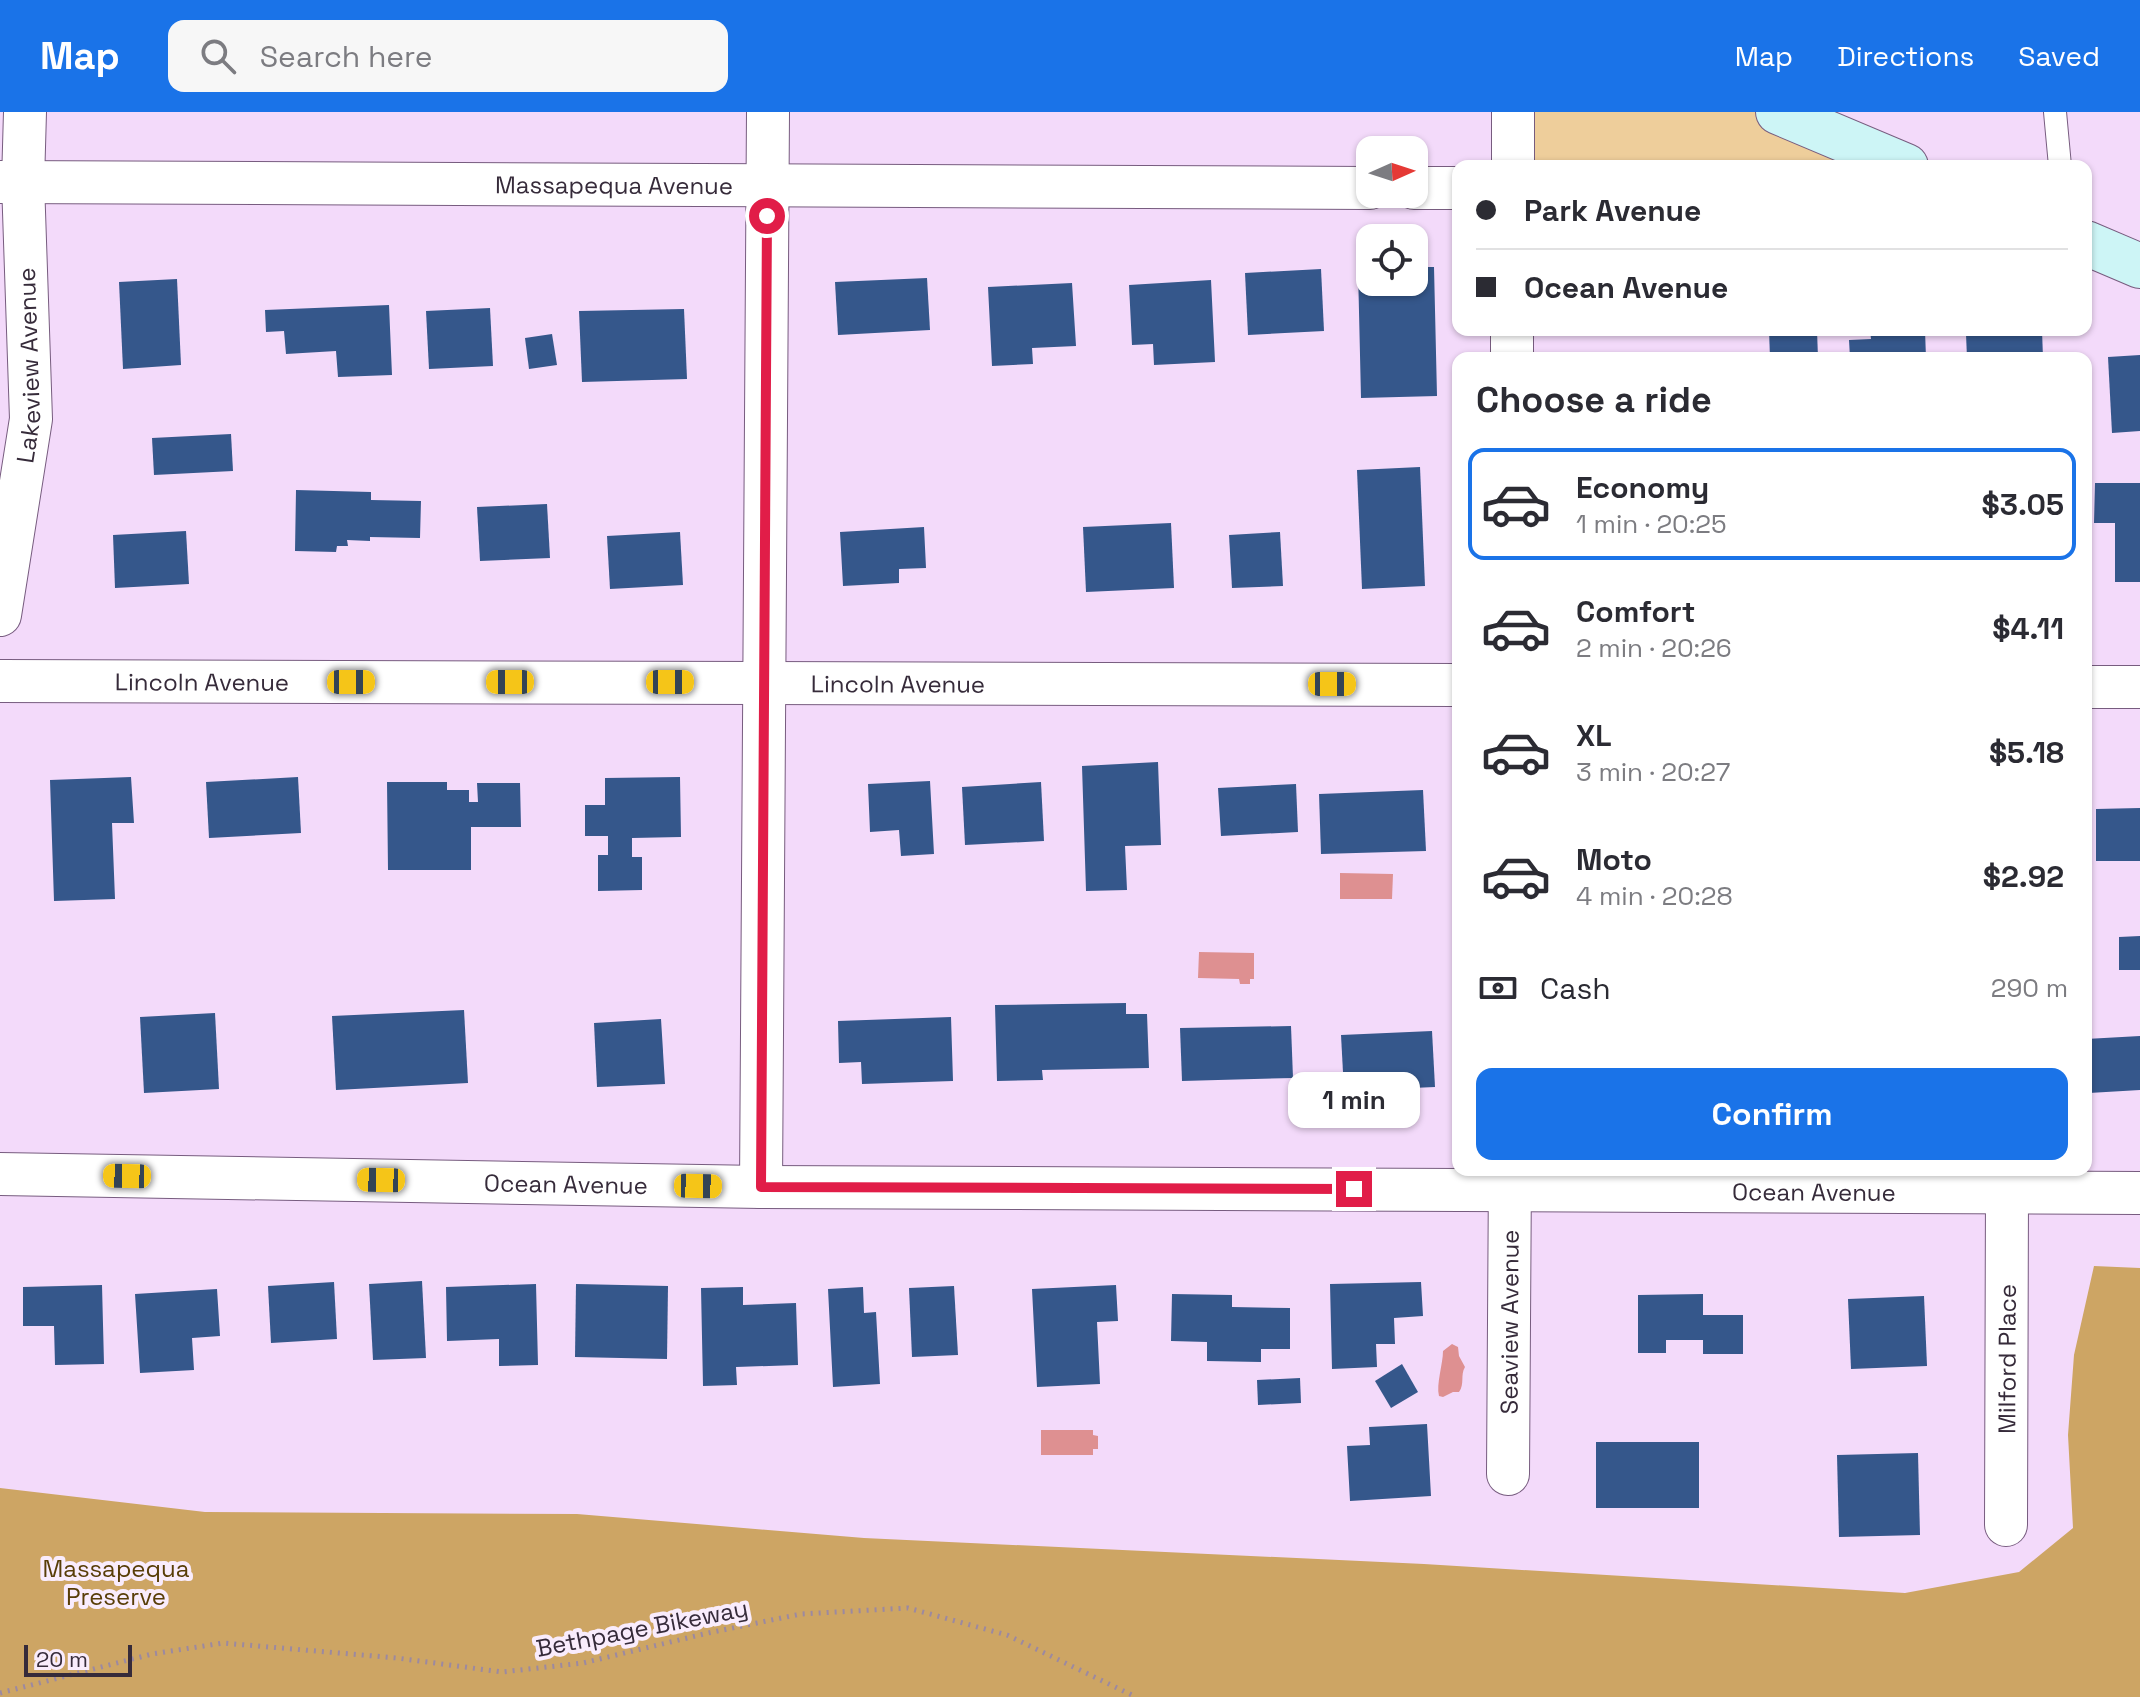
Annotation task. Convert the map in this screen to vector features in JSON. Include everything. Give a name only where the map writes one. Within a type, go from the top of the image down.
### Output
[{"type":"main road","points":[[1778,112],[1892,160]]},
{"type":"main road","points":[[2092,246],[2140,266]]},
{"type":"street","name":"Lakeview Avenue","points":[[0,615],[31,419],[12,182],[25,112]]},
{"type":"street","points":[[761,1187],[768,112]]},
{"type":"street","points":[[1513,112],[1513,160]]},
{"type":"street","name":"Massapequa Avenue","points":[[12,182],[1356,188]]},
{"type":"street","points":[[1428,188],[1452,188]]},
{"type":"street","name":"Lincoln Avenue","points":[[0,681],[1452,685]]},
{"type":"street","points":[[2092,687],[2140,687]]},
{"type":"street","name":"Ocean Avenue","points":[[0,1174],[761,1187],[1510,1180],[2140,1193]]},
{"type":"street","name":"Seaview Avenue","points":[[1508,1474],[1510,1180]]},
{"type":"street","name":"Milford Place","points":[[2006,1525],[2007,1192]]},
{"type":"lane","points":[[2055,112],[2059,160]]},
{"type":"path","name":"Bethpage Bikeway","points":[[0,1693],[152,1654],[223,1643],[397,1658],[502,1672],[583,1663],[801,1614],[908,1608],[1007,1635],[1136,1697]]},
{"type":"shaded area","points":[[1519,112],[1769,112],[1878,160],[1520,160]]},
{"type":"shaded area","points":[[1340,873],[1393,874],[1392,899],[1340,899]]},
{"type":"shaded area","points":[[1199,952],[1254,953],[1254,979],[1250,979],[1250,984],[1240,984],[1239,979],[1198,978]]},
{"type":"shaded area","points":[[1452,1344],[1458,1347],[1465,1367],[1462,1386],[1459,1392],[1443,1397],[1439,1396],[1438,1391],[1443,1351]]},
{"type":"shaded area","points":[[1041,1430],[1093,1430],[1093,1435],[1098,1436],[1098,1449],[1093,1449],[1093,1455],[1041,1455]]},
{"type":"green space","name":"Massapequa Preserve","points":[[2094,1266],[2140,1268],[2140,1697],[0,1697],[0,1488],[205,1512],[577,1514],[864,1538],[1424,1564],[1905,1593],[2019,1572],[2073,1528],[2068,1435],[2074,1355]]},
{"type":"building","points":[[1428,267],[1434,267],[1437,396],[1361,398],[1359,296],[1428,296]]},
{"type":"building","points":[[1321,269],[1324,331],[1248,335],[1245,273]]},
{"type":"building","points":[[927,278],[930,330],[838,335],[835,282]]},
{"type":"building","points":[[177,279],[181,365],[123,369],[119,282]]},
{"type":"building","points":[[1211,280],[1215,362],[1154,365],[1153,344],[1132,345],[1129,285]]},
{"type":"building","points":[[1072,283],[1076,346],[1032,348],[1033,364],[992,366],[988,287]]},
{"type":"building","points":[[389,305],[392,375],[338,377],[336,351],[286,354],[284,331],[266,332],[265,310]]},
{"type":"building","points":[[490,308],[493,366],[429,369],[426,311]]},
{"type":"building","points":[[684,309],[687,379],[582,382],[579,311]]},
{"type":"building","points":[[552,334],[557,365],[529,369],[525,338]]},
{"type":"building","points":[[1769,336],[1817,336],[1818,352],[1770,352]]},
{"type":"building","points":[[1871,336],[1925,336],[1926,352],[1850,352],[1849,340],[1871,339]]},
{"type":"building","points":[[1966,336],[2042,336],[2043,352],[1967,352]]},
{"type":"building","points":[[2140,355],[2140,431],[2112,433],[2108,357]]},
{"type":"building","points":[[231,434],[233,471],[154,475],[152,438]]},
{"type":"building","points":[[1420,467],[1425,586],[1362,589],[1357,470]]},
{"type":"building","points":[[2095,483],[2140,483],[2140,582],[2115,582],[2115,523],[2094,523]]},
{"type":"building","points":[[296,490],[371,492],[371,500],[421,501],[420,538],[370,537],[370,541],[347,540],[348,546],[337,546],[336,552],[295,551]]},
{"type":"building","points":[[547,504],[550,558],[480,561],[477,507]]},
{"type":"building","points":[[1171,523],[1174,588],[1086,592],[1083,527]]},
{"type":"building","points":[[924,527],[926,568],[899,569],[899,583],[843,586],[840,532]]},
{"type":"building","points":[[186,531],[189,584],[115,588],[113,535]]},
{"type":"building","points":[[680,532],[683,585],[610,589],[607,536]]},
{"type":"building","points":[[1280,532],[1283,586],[1232,588],[1229,535]]},
{"type":"building","points":[[1158,762],[1161,845],[1125,846],[1127,890],[1086,891],[1082,766]]},
{"type":"building","points":[[131,777],[134,823],[112,823],[115,899],[54,901],[50,780]]},
{"type":"building","points":[[298,777],[301,833],[209,838],[206,782]]},
{"type":"building","points":[[680,777],[681,837],[632,838],[632,857],[642,857],[642,890],[598,891],[598,855],[608,855],[608,836],[585,836],[585,805],[605,805],[605,778]]},
{"type":"building","points":[[930,781],[934,854],[901,856],[899,830],[870,832],[868,784]]},
{"type":"building","points":[[387,782],[447,782],[447,790],[469,790],[469,802],[478,802],[477,783],[520,783],[521,827],[471,827],[471,870],[388,870]]},
{"type":"building","points":[[1041,782],[1044,841],[965,845],[962,787]]},
{"type":"building","points":[[1296,784],[1298,832],[1221,836],[1218,788]]},
{"type":"building","points":[[1423,790],[1426,851],[1321,854],[1319,794]]},
{"type":"building","points":[[2140,808],[2140,861],[2096,861],[2096,809]]},
{"type":"building","points":[[2140,936],[2140,970],[2119,970],[2119,937]]},
{"type":"building","points":[[1126,1003],[1126,1014],[1147,1014],[1149,1068],[1042,1070],[1043,1080],[997,1081],[995,1005]]},
{"type":"building","points":[[464,1010],[468,1083],[336,1090],[332,1016]]},
{"type":"building","points":[[215,1013],[219,1089],[144,1093],[140,1017]]},
{"type":"building","points":[[951,1017],[953,1081],[862,1084],[861,1062],[839,1063],[838,1021]]},
{"type":"building","points":[[661,1019],[665,1084],[597,1087],[594,1023]]},
{"type":"building","points":[[1291,1026],[1293,1078],[1182,1081],[1180,1028]]},
{"type":"building","points":[[1432,1031],[1435,1087],[1344,1091],[1341,1035]]},
{"type":"building","points":[[2140,1036],[2140,1090],[2092,1093],[2092,1039]]},
{"type":"building","points":[[422,1281],[426,1358],[373,1360],[369,1284]]},
{"type":"building","points":[[334,1282],[337,1339],[271,1343],[268,1286]]},
{"type":"building","points":[[1421,1282],[1423,1316],[1394,1318],[1395,1344],[1376,1344],[1377,1367],[1332,1369],[1330,1284]]},
{"type":"building","points":[[536,1284],[538,1365],[499,1366],[499,1339],[447,1341],[446,1287]]},
{"type":"building","points":[[576,1284],[668,1286],[667,1359],[575,1357]]},
{"type":"building","points":[[102,1285],[104,1364],[55,1365],[54,1326],[23,1326],[23,1287]]},
{"type":"building","points":[[1116,1285],[1118,1321],[1097,1322],[1100,1384],[1037,1387],[1032,1289]]},
{"type":"building","points":[[954,1286],[958,1355],[912,1357],[909,1288]]},
{"type":"building","points":[[743,1287],[743,1305],[796,1303],[798,1365],[736,1367],[737,1385],[703,1386],[701,1288]]},
{"type":"building","points":[[863,1287],[864,1313],[876,1312],[880,1384],[833,1387],[828,1289]]},
{"type":"building","points":[[217,1289],[220,1336],[192,1338],[194,1370],[140,1373],[135,1294]]},
{"type":"building","points":[[1172,1294],[1232,1295],[1232,1307],[1290,1308],[1290,1349],[1261,1349],[1261,1362],[1207,1361],[1207,1342],[1171,1341]]},
{"type":"building","points":[[1703,1294],[1703,1315],[1743,1315],[1743,1354],[1703,1354],[1703,1340],[1666,1340],[1666,1353],[1638,1353],[1638,1295]]},
{"type":"building","points":[[1924,1296],[1927,1366],[1851,1369],[1848,1299]]},
{"type":"building","points":[[1402,1364],[1418,1392],[1391,1408],[1375,1381]]},
{"type":"building","points":[[1300,1378],[1301,1403],[1258,1405],[1257,1380]]},
{"type":"building","points":[[1427,1424],[1431,1496],[1350,1501],[1347,1446],[1370,1445],[1369,1427]]},
{"type":"building","points":[[1596,1442],[1699,1442],[1699,1508],[1596,1508]]},
{"type":"building","points":[[1918,1453],[1920,1535],[1839,1537],[1837,1455]]},
{"type":"route","points":[[767,216],[761,1187],[1354,1189]]}]
